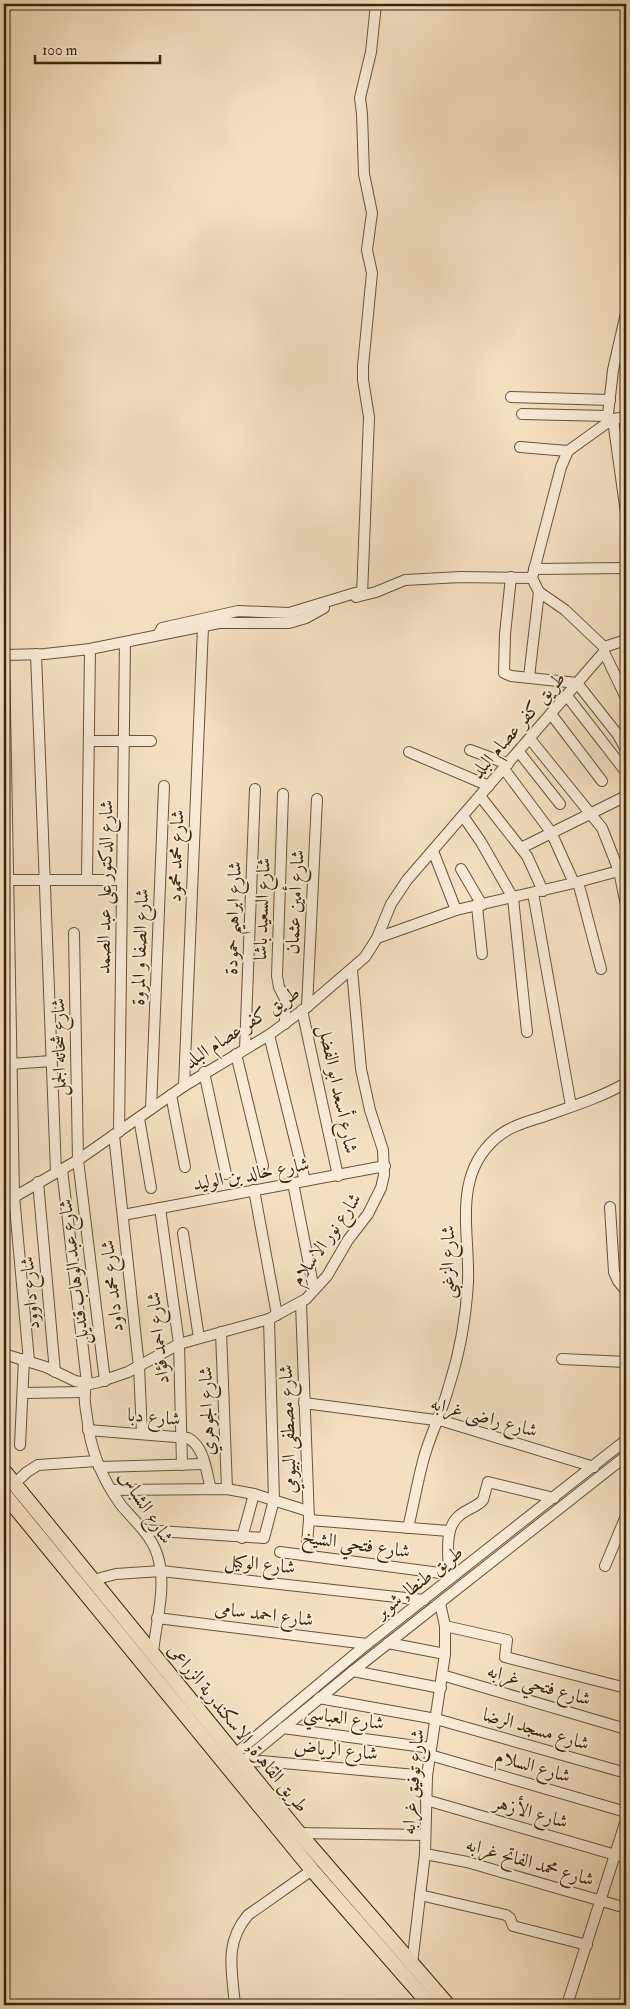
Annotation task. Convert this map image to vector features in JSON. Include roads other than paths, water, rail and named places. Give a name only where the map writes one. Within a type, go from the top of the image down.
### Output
[{"type":"highway","name":"طريق القاهرة, الاسكندرية الزراعى","points":[[4,1471],[300,1833],[448,2005]]},
{"type":"highway","points":[[7,1498],[18,1488]]},
{"type":"highway","name":"طريق القاهرة, الاسكندرية الزراعى","points":[[7,1498],[312,1870],[430,2005]]},
{"type":"highway","points":[[59,1563],[70,1553]]},
{"type":"street","points":[[362,595],[369,417],[363,380],[363,366],[372,273],[367,250],[372,214],[364,174],[360,98],[371,52],[376,4]]},
{"type":"street","points":[[626,312],[613,370],[610,400],[610,419],[626,513]]},
{"type":"street","points":[[511,397],[610,400]]},
{"type":"street","points":[[522,414],[610,419],[626,417]]},
{"type":"street","points":[[529,677],[540,592],[533,574],[561,466],[568,451],[588,435],[604,426],[610,419]]},
{"type":"street","points":[[520,447],[568,451]]},
{"type":"street","points":[[20,1445],[22,1393],[27,1360],[14,1196],[6,880],[4,655],[90,649],[229,622],[289,623],[405,580],[511,577],[626,568]]},
{"type":"street","points":[[511,577],[503,670],[506,674],[577,683],[618,735],[626,751],[616,758]]},
{"type":"street","points":[[158,635],[162,628],[229,612],[289,613],[359,592],[362,595]]},
{"type":"street","points":[[540,592],[565,610],[604,649],[626,698]]},
{"type":"street","name":"شارع محمد محمود","points":[[184,1086],[203,627]]},
{"type":"street","points":[[604,649],[626,640]]},
{"type":"street","name":"شارع الدكتور على عبد الصمد","points":[[117,1133],[125,642]]},
{"type":"street","points":[[87,880],[90,649]]},
{"type":"street","name":"طريق كفر عصام البلد","points":[[4,1203],[78,1160],[204,1072],[269,1035],[352,970],[366,957],[398,892],[567,696],[604,649]]},
{"type":"street","name":"شارع الشباس","points":[[36,654],[51,1061],[59,1171],[86,1387],[88,1430],[98,1464],[112,1490],[144,1530],[154,1546],[161,1571],[153,1652]]},
{"type":"street","points":[[567,696],[626,772]]},
{"type":"street","points":[[551,714],[602,781]]},
{"type":"street","points":[[530,739],[580,803],[592,813],[602,828],[623,870],[626,905]]},
{"type":"street","points":[[89,741],[151,741]]},
{"type":"street","points":[[470,750],[506,767],[551,832],[576,883],[601,970]]},
{"type":"street","points":[[409,752],[489,786]]},
{"type":"street","points":[[519,752],[560,804]]},
{"type":"street","name":"شارع الصفا و المروة","points":[[151,1108],[164,786]]},
{"type":"street","name":"شارع ابراهيم حمودة","points":[[255,788],[241,1051],[263,1166]]},
{"type":"street","name":"شارع السعيد باشا","points":[[284,794],[277,976],[279,987],[285,999],[285,1024]]},
{"type":"street","points":[[480,796],[527,856],[538,892],[571,1106]]},
{"type":"street","points":[[521,848],[626,796]]},
{"type":"street","name":"شارع أمين عثمان","points":[[305,1008],[317,799]]},
{"type":"street","points":[[463,816],[481,842],[513,898],[527,1032]]},
{"type":"street","points":[[432,851],[456,910]]},
{"type":"street","points":[[461,869],[479,906],[482,954]]},
{"type":"street","points":[[377,938],[456,910],[576,883],[623,870]]},
{"type":"street","points":[[6,880],[122,880]]},
{"type":"street","name":"شارع شحاته الجمل","points":[[74,933],[78,1160]]},
{"type":"street","name":"شارع نور الاسلام","points":[[4,1354],[27,1360],[86,1387],[138,1367],[179,1344],[273,1317],[301,1303],[327,1276],[343,1247],[376,1201],[381,1188],[385,1166],[383,1150],[370,1110],[361,1069],[352,970]]},
{"type":"street","name":"شارع أسعد ابو الفضل","points":[[305,1008],[338,1176]]},
{"type":"street","points":[[269,1035],[305,1181]]},
{"type":"street","points":[[11,1064],[51,1061]]},
{"type":"street","points":[[204,1072],[226,1174]]},
{"type":"street","name":"شارع الزغبى","points":[[408,1528],[425,1454],[438,1420],[458,1353],[464,1318],[468,1261],[465,1213],[470,1176],[480,1156],[494,1139],[510,1128],[606,1094],[626,1083]]},
{"type":"street","points":[[171,1095],[185,1167]]},
{"type":"street","points":[[139,1118],[150,1188]]},
{"type":"street","name":"شارع محمد داود","points":[[117,1133],[138,1367],[142,1434]]},
{"type":"street","name":"شارع عبد الوهاب قنديل","points":[[78,1160],[105,1380]]},
{"type":"street","name":"شارع خالد بن الوليد","points":[[123,1215],[385,1166]]},
{"type":"street","name":"شارع داوود","points":[[38,1182],[55,1372]]},
{"type":"street","points":[[293,1183],[314,1290]]},
{"type":"street","points":[[144,1530],[264,1538],[274,1500],[273,1317],[254,1190]]},
{"type":"street","points":[[610,1207],[614,1272],[626,1291]]},
{"type":"street","name":"شارع احمد فؤاد","points":[[160,1208],[179,1344],[182,1465]]},
{"type":"street","points":[[183,1233],[199,1338]]},
{"type":"street","name":"شارع مصطفى البيومي","points":[[301,1303],[308,1515],[306,1555]]},
{"type":"street","name":"شارع الجوهري","points":[[221,1332],[227,1489]]},
{"type":"street","points":[[562,1359],[626,1362]]},
{"type":"street","points":[[22,1393],[86,1387]]},
{"type":"street","name":"شارع راضى غرابه","points":[[304,1403],[438,1420],[594,1467]]},
{"type":"street","name":"شارع دبا","points":[[88,1430],[182,1436],[188,1438],[198,1445],[211,1489]]},
{"type":"street","name":"طريق طنطا, شوبر","points":[[239,1758],[367,1644],[626,1440]]},
{"type":"street","points":[[614,1451],[624,1460]]},
{"type":"street","name":"طريق طنطا, شوبر","points":[[239,1758],[283,1728],[353,1671],[624,1460]]},
{"type":"street","points":[[18,1488],[28,1472],[38,1465],[204,1464]]},
{"type":"street","points":[[455,1591],[451,1577],[449,1531],[459,1515],[483,1500],[488,1482],[554,1498]]},
{"type":"street","points":[[112,1490],[227,1489],[274,1500],[308,1515],[408,1528],[449,1531]]},
{"type":"street","points":[[242,1538],[254,1494]]},
{"type":"street","points":[[605,1566],[626,1516]]},
{"type":"street","name":"شارع فتحي الشيخ","points":[[280,1552],[451,1577]]},
{"type":"street","name":"شارع الوكيل","points":[[93,1580],[116,1574],[161,1571],[424,1600]]},
{"type":"street","name":"شارع توفيق غرابه","points":[[412,1964],[424,1854],[427,1776],[445,1654],[445,1626],[440,1603]]},
{"type":"street","name":"شارع احمد سامى","points":[[157,1618],[367,1644]]},
{"type":"street","points":[[445,1626],[507,1640],[505,1657],[626,1688]]},
{"type":"street","points":[[388,1644],[445,1654]]},
{"type":"street","points":[[353,1671],[441,1688]]},
{"type":"street","name":"شارع فتحي غرابه","points":[[442,1675],[626,1729]]},
{"type":"street","name":"شارع مسجد الرضا","points":[[319,1698],[436,1719],[626,1773]]},
{"type":"street","name":"شارع العباسي","points":[[283,1728],[430,1751]]},
{"type":"street","name":"شارع السلام","points":[[430,1751],[626,1812]]},
{"type":"street","name":"شارع الرياض","points":[[239,1758],[427,1776]]},
{"type":"street","name":"شارع الأزهر","points":[[426,1800],[621,1856]]},
{"type":"street","points":[[567,2005],[601,1900],[621,1856],[626,1820]]},
{"type":"street","points":[[300,1833],[425,1835]]},
{"type":"street","name":"شارع محمد الفاتح غرابه","points":[[424,1854],[467,1862],[626,1908]]},
{"type":"street","points":[[234,2005],[231,1945],[241,1924],[248,1915],[312,1870]]},
{"type":"street","points":[[420,1895],[506,1915],[509,1916],[513,1926],[587,1945]]}]
